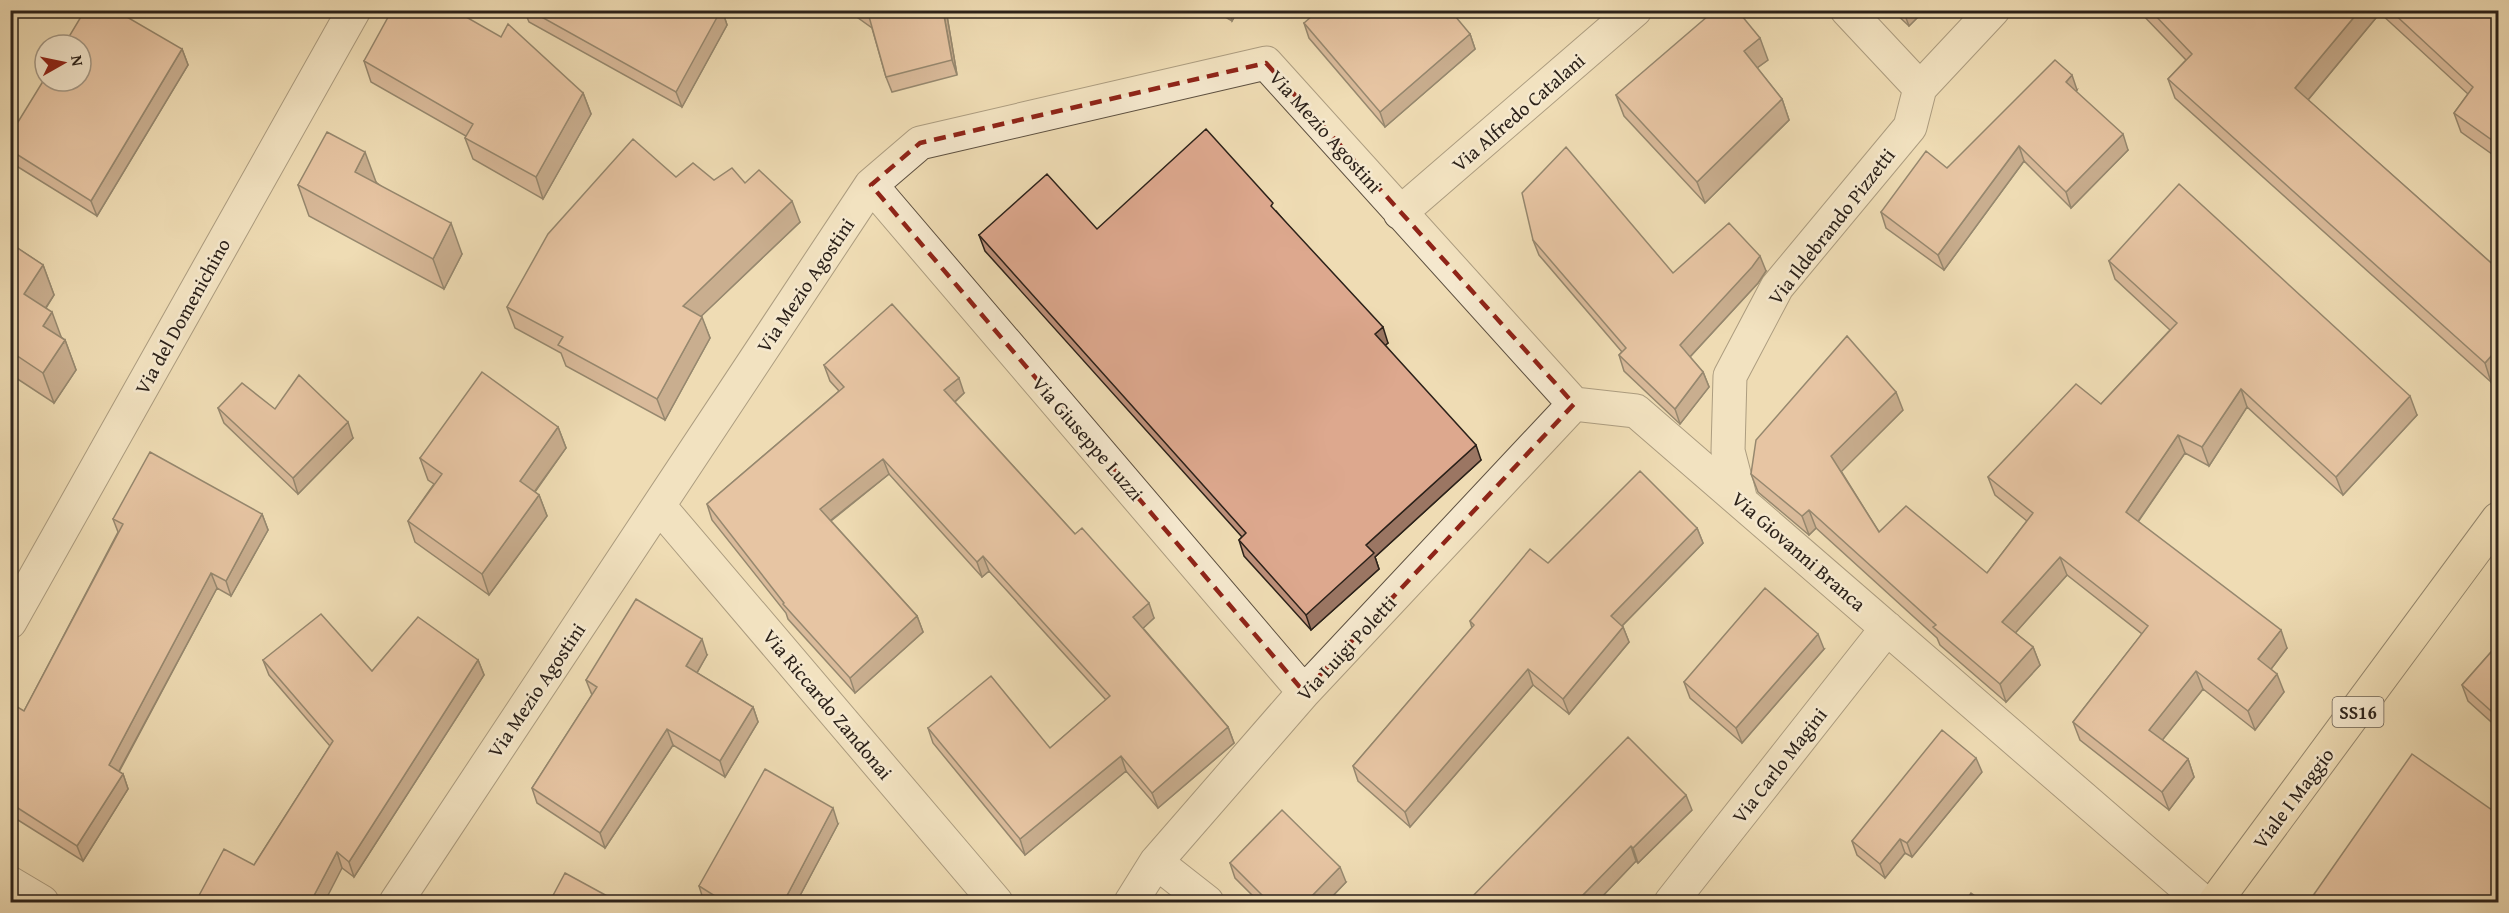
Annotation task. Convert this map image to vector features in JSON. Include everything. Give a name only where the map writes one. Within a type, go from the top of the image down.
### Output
[{"type":"main road","name":"Viale I Maggio","points":[[2215,903],[2499,519]]},
{"type":"street","name":"Via del Domenichino","points":[[10,622],[354,10]]},
{"type":"street","name":"Via Alfredo Catalani","points":[[1400,213],[1635,10]]},
{"type":"street","points":[[1847,10],[1920,88]]},
{"type":"street","name":"Via Ildebrando Pizzetti","points":[[1741,501],[1728,451],[1730,376],[1778,287],[1910,127],[1920,88],[1993,10]]},
{"type":"street","name":"Via Mezio Agostini","points":[[396,903],[871,185],[920,143],[1266,63],[1400,213]]},
{"type":"street","name":"Via Giuseppe Luzzi","points":[[871,185],[1304,692]]},
{"type":"street","points":[[1400,213],[1574,404]]},
{"type":"street","name":"Via Giovanni Branca","points":[[1574,404],[1636,411],[2203,903]]},
{"type":"street","name":"Via Luigi Poletti","points":[[1131,903],[1156,862],[1304,692],[1574,404]]},
{"type":"street","name":"Via Riccardo Zandonai","points":[[659,506],[996,903]]},
{"type":"street","name":"Via Carlo Magini","points":[[1671,903],[1887,628]]},
{"type":"street","points":[[1156,862],[1207,903]]},
{"type":"street","points":[[10,883],[42,903]]},
{"type":"highlighted area","points":[[1266,63],[1574,404],[1304,692],[871,185],[920,143]]},
{"type":"building","points":[[85,10],[115,10],[182,49],[91,201],[10,150],[10,135],[36,93],[93,93],[93,33],[71,33]]},
{"type":"building","points":[[392,10],[454,10],[501,37],[508,24],[583,93],[536,177],[465,138],[473,124],[364,61]]},
{"type":"building","points":[[529,10],[721,10],[676,92]]},
{"type":"building","points":[[864,10],[943,10],[952,60],[886,77],[868,13]]},
{"type":"building","points":[[1319,10],[1450,10],[1470,34],[1380,112],[1304,23]]},
{"type":"building","points":[[1715,10],[1737,10],[1760,38],[1744,51],[1782,99],[1697,182],[1616,95]]},
{"type":"building","points":[[2150,10],[2360,10],[2295,88],[2499,270],[2499,347],[2485,363],[2168,79],[2192,54]]},
{"type":"building","points":[[2390,10],[2499,10],[2499,145],[2454,113],[2473,87]]},
{"type":"building","points":[[2055,60],[2072,75],[2066,82],[2123,134],[2066,192],[2019,146],[1938,255],[1881,212],[1926,151],[1947,168]]},
{"type":"building","points":[[1206,129],[1273,203],[1271,206],[1383,327],[1375,334],[1476,445],[1366,545],[1374,553],[1306,615],[1239,540],[1246,533],[979,235],[1047,174],[1097,229]]},
{"type":"building","points":[[327,132],[365,152],[355,172],[451,223],[433,259],[298,185]]},
{"type":"building","points":[[633,139],[676,177],[693,163],[714,180],[732,168],[745,183],[759,170],[792,201],[683,306],[702,317],[657,399],[558,345],[563,337],[507,307],[548,234]]},
{"type":"building","points":[[1566,147],[1673,273],[1729,223],[1760,256],[1680,345],[1703,372],[1675,409],[1619,355],[1626,348],[1533,240],[1522,193]]},
{"type":"building","points":[[2179,184],[2410,396],[2336,477],[2241,389],[2202,447],[2178,435],[2126,512],[2281,630],[2258,659],[2277,674],[2248,711],[2196,671],[2149,730],[2188,759],[2162,792],[2073,722],[2148,626],[2060,557],[2002,622],[2033,647],[2000,684],[1933,627],[1936,625],[1809,510],[1802,516],[1751,474],[1756,440],[1847,336],[1896,392],[1831,456],[1879,532],[1906,506],[1987,573],[2033,513],[1988,477],[2076,384],[2101,404],[2177,323],[2109,261]]},
{"type":"building","points":[[10,243],[43,265],[24,294],[52,312],[43,326],[65,340],[43,373],[10,351]]},
{"type":"building","points":[[892,304],[959,378],[944,390],[1075,534],[1082,528],[1149,603],[1133,617],[1228,727],[1152,793],[1121,756],[1020,839],[928,728],[991,676],[1050,748],[1110,696],[983,556],[977,562],[883,459],[820,509],[917,616],[850,678],[783,604],[707,504],[844,387],[824,365]]},
{"type":"building","points":[[482,372],[558,427],[520,481],[539,495],[482,574],[408,521],[442,474],[420,458]]},
{"type":"building","points":[[299,375],[348,422],[293,478],[218,408],[242,383],[275,409]]},
{"type":"building","points":[[150,452],[262,514],[226,581],[211,573],[109,765],[123,774],[77,846],[10,803],[10,711],[14,705],[24,711],[123,524],[113,519]]},
{"type":"building","points":[[1640,471],[1697,528],[1611,616],[1623,627],[1563,699],[1528,669],[1405,812],[1353,766],[1474,625],[1470,621],[1530,549],[1548,563]]},
{"type":"building","points":[[1765,588],[1818,634],[1736,728],[1684,682]]},
{"type":"building","points":[[636,599],[702,639],[686,666],[753,707],[720,761],[667,729],[600,833],[532,788],[597,687],[586,680]]},
{"type":"building","points":[[321,614],[372,671],[418,617],[478,660],[349,862],[337,852],[310,903],[195,903],[224,849],[254,865],[333,741],[263,660]]},
{"type":"building","points":[[2499,643],[2499,718],[2462,685]]},
{"type":"building","points":[[1942,730],[1976,758],[1907,843],[1900,839],[1880,864],[1852,841]]},
{"type":"building","points":[[1628,737],[1686,795],[1633,848],[1631,846],[1575,903],[1466,903]]},
{"type":"building","points":[[2412,754],[2499,815],[2499,903],[2313,903],[2310,900]]},
{"type":"building","points":[[765,769],[833,808],[783,903],[726,903],[699,886]]},
{"type":"building","points":[[1282,810],[1340,867],[1305,903],[1270,903],[1230,863]]},
{"type":"building","points":[[565,873],[620,903],[549,903]]},
{"type":"building","points":[[1971,893],[1985,903],[1964,903]]},
{"type":"building","points":[[915,896],[920,903],[907,903]]}]
